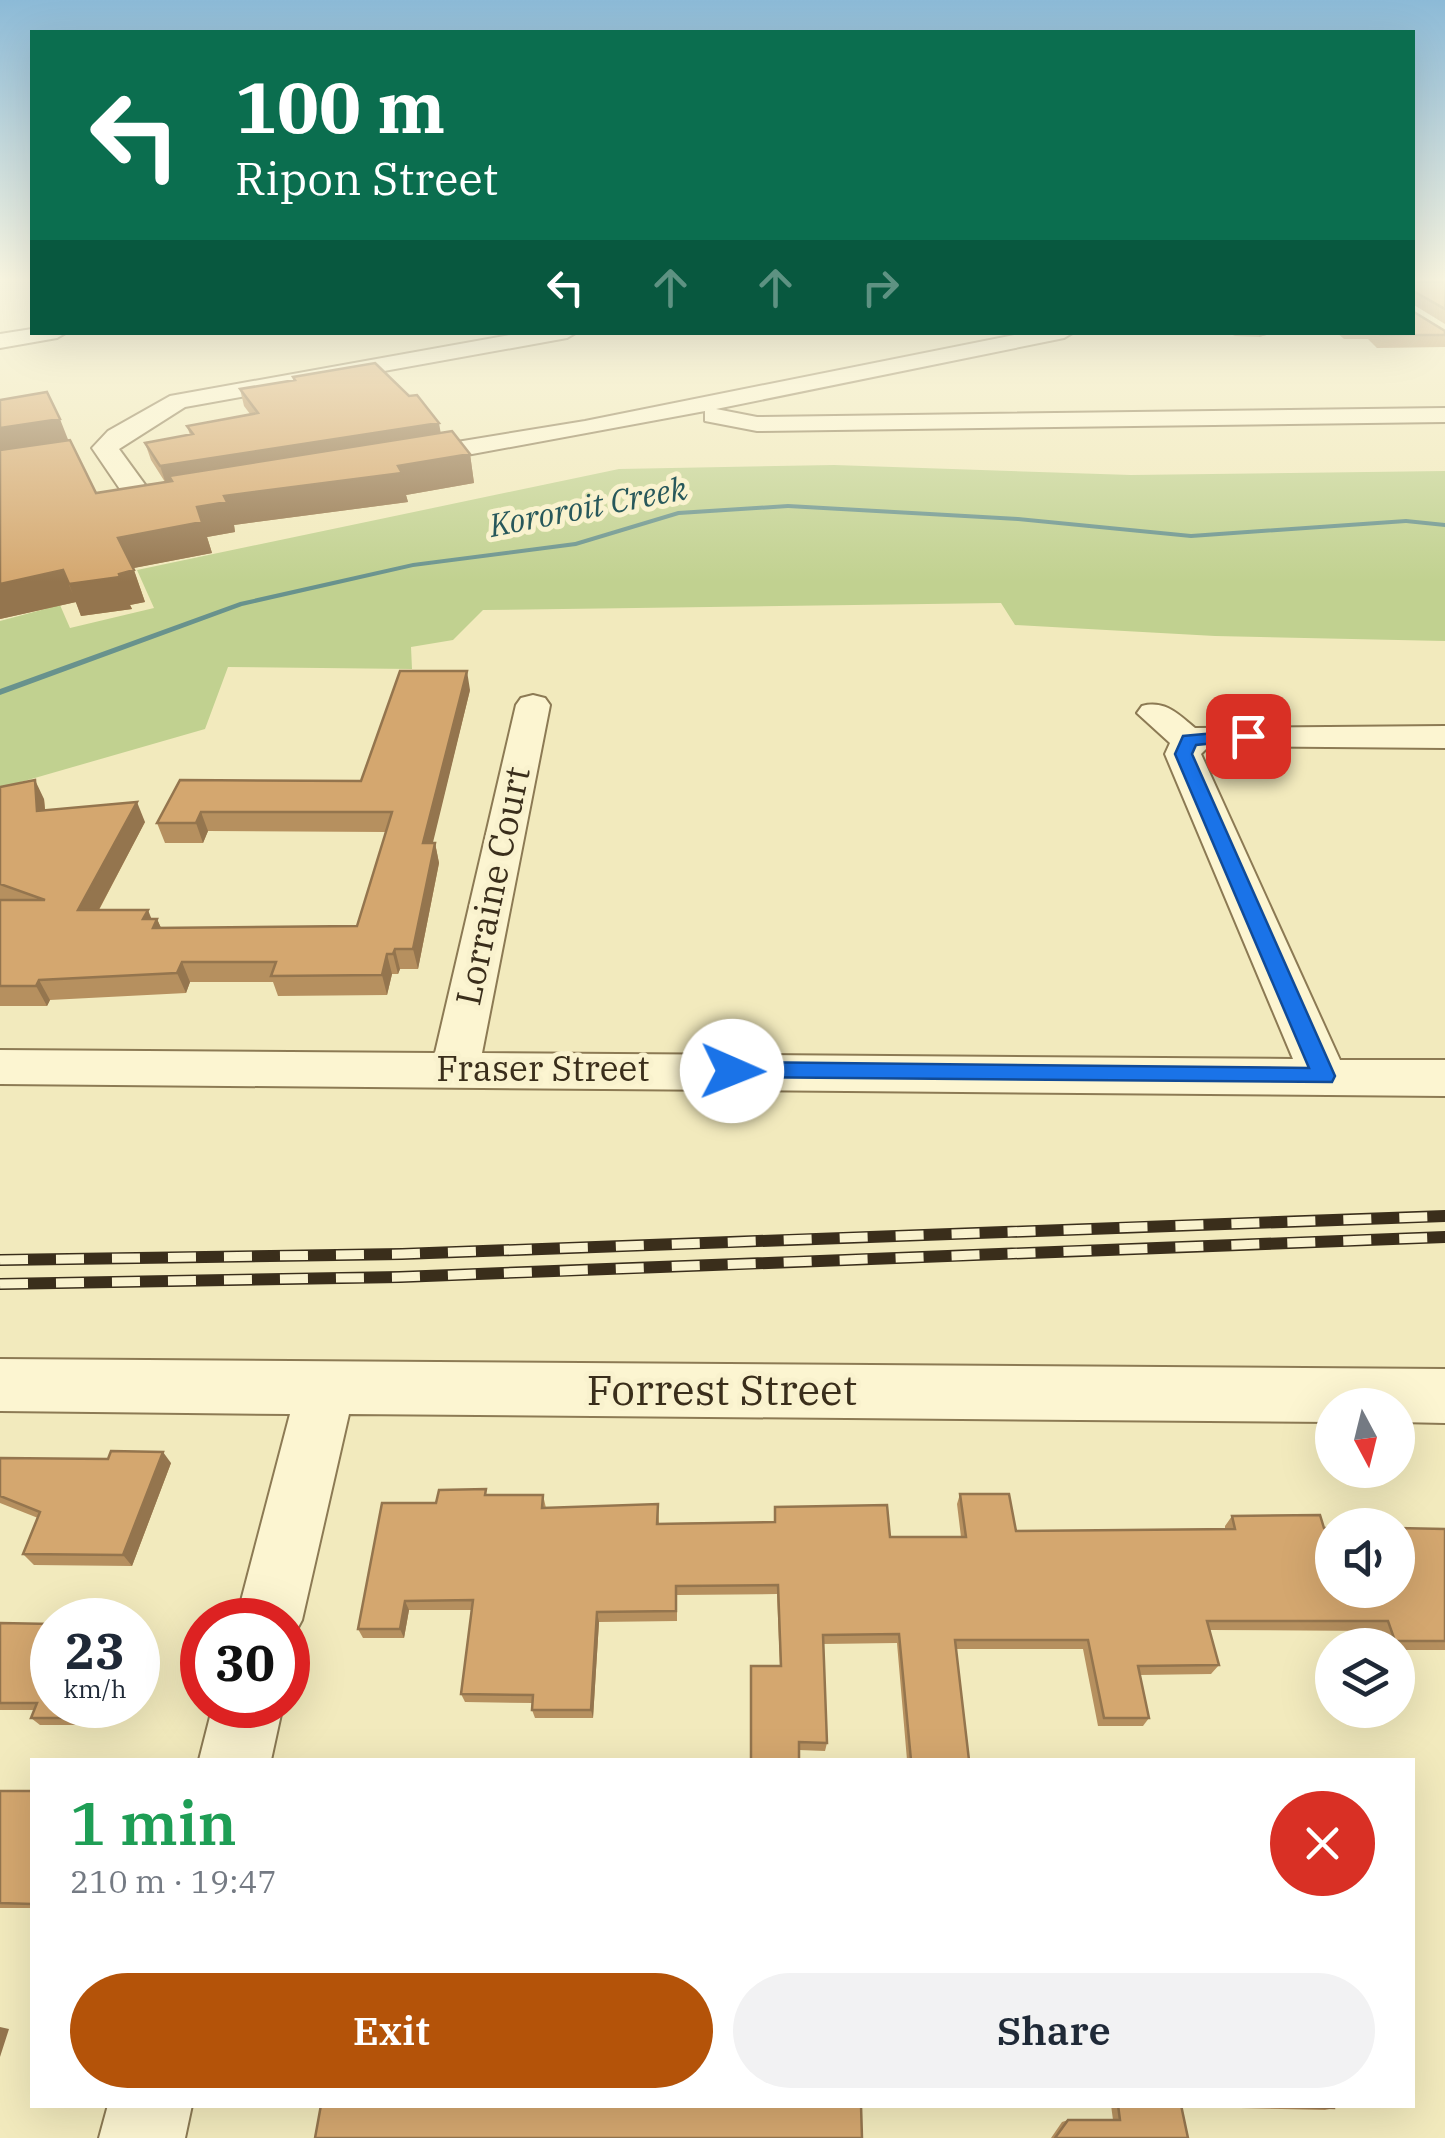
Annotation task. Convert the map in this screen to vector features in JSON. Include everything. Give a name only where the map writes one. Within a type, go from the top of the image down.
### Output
[{"type":"street","points":[[74,456],[107,450],[117,436],[178,400],[282,382]]},
{"type":"street","points":[[377,462],[816,382]]},
{"type":"street","points":[[700,405],[734,422],[1445,415]]},
{"type":"street","points":[[107,450],[138,495],[166,496],[224,487]]},
{"type":"street","name":"Lorraine Court","points":[[455,1068],[533,705]]},
{"type":"street","points":[[1154,713],[1189,740]]},
{"type":"street","points":[[1189,740],[1209,735],[1445,737]]},
{"type":"street","points":[[1189,740],[1184,754],[1324,1076]]},
{"type":"street","name":"Fraser Street","points":[[0,1067],[1445,1078]]},
{"type":"street","name":"Forrest Street","points":[[0,1385],[1445,1396]]},
{"type":"street","points":[[275,1598],[326,1388]]},
{"type":"street","points":[[235,1758],[243,1728]]},
{"type":"street","points":[[142,2138],[149,2108]]},
{"type":"green space","points":[[834,465],[1131,475],[1445,471],[1445,641],[1215,636],[1015,625],[1001,603],[483,610],[453,640],[411,647],[412,669],[228,667],[205,729],[0,788],[0,621],[60,605],[70,628],[154,608],[137,570],[619,469]]},
{"type":"building","points":[[284,382],[394,382],[409,396],[417,395],[439,423],[160,466],[145,443],[193,434],[187,426],[258,413],[240,389]]},
{"type":"building","points":[[47,392],[60,419],[0,428],[0,400]]},
{"type":"building","points":[[452,431],[470,454],[398,466],[402,473],[224,496],[227,502],[197,507],[202,522],[118,538],[134,570],[119,574],[120,577],[69,584],[63,570],[0,584],[0,450],[70,440],[96,493],[172,481],[169,476]]},
{"type":"building","points":[[400,671],[467,671],[423,843],[435,843],[413,949],[395,949],[393,954],[387,954],[382,975],[271,976],[276,962],[182,962],[177,973],[39,980],[36,986],[0,986],[0,900],[45,900],[0,884],[0,787],[35,780],[37,811],[137,802],[78,910],[148,910],[143,919],[157,919],[153,928],[357,926],[392,812],[201,812],[196,823],[157,823],[180,780],[361,781]]},
{"type":"building","points":[[111,1451],[163,1452],[123,1555],[23,1554],[40,1512],[0,1496],[0,1458],[108,1459]]},
{"type":"building","points":[[486,1489],[485,1495],[543,1495],[542,1508],[658,1504],[657,1524],[775,1522],[775,1507],[887,1505],[890,1537],[966,1537],[960,1494],[1009,1494],[1016,1531],[1235,1529],[1232,1516],[1315,1515],[1315,1608],[1415,1608],[1415,1528],[1445,1529],[1445,1641],[1415,1641],[1415,1628],[1390,1628],[1388,1621],[1207,1621],[1219,1665],[1138,1666],[1149,1718],[1104,1718],[1088,1640],[955,1640],[969,1758],[911,1758],[899,1634],[823,1635],[827,1743],[799,1742],[799,1758],[751,1758],[751,1666],[781,1666],[778,1585],[676,1586],[676,1611],[597,1612],[591,1710],[532,1710],[533,1695],[461,1694],[473,1600],[405,1601],[400,1629],[358,1629],[382,1503],[436,1503],[439,1490]]},
{"type":"building","points":[[0,1623],[30,1624],[30,1703],[0,1703]]},
{"type":"building","points":[[0,1791],[30,1791],[30,1904],[0,1903]]},
{"type":"building","points":[[320,2108],[861,2108],[862,2138],[315,2138]]},
{"type":"building","points":[[1118,2108],[1182,2108],[1188,2138],[1055,2138],[1068,2120],[1120,2120]]},
{"type":"waterway","name":"Kororoit Creek","points":[[0,692],[240,604],[413,565],[576,544],[678,513],[788,506],[1018,519],[1191,536],[1406,521],[1445,525]]},
{"type":"railway","points":[[0,1260],[402,1254],[1445,1216]]},
{"type":"railway","points":[[0,1284],[400,1277],[1445,1237]]},
{"type":"route","points":[[732,1071],[1324,1076],[1184,754],[1189,740],[1209,735],[1248,736]]}]
